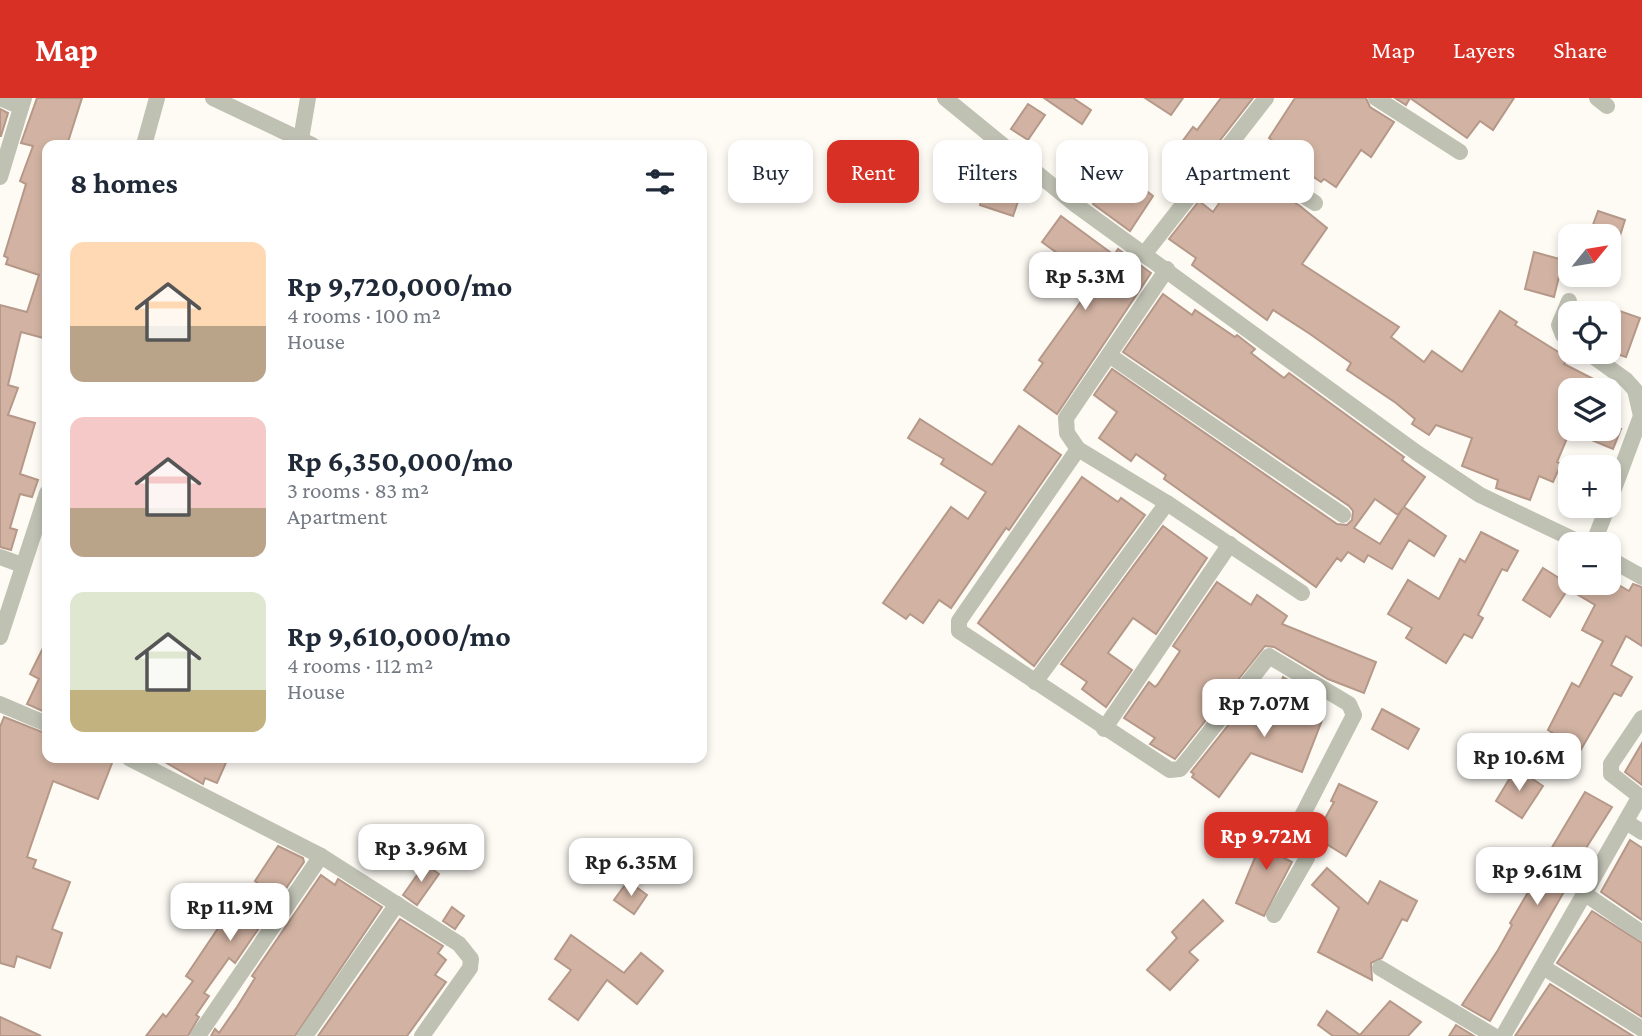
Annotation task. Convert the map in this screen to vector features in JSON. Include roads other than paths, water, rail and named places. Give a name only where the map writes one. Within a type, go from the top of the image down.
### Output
[{"type":"street","points":[[0,98],[22,103],[0,177]]},
{"type":"street","points":[[145,140],[157,98]]},
{"type":"street","points":[[212,98],[298,140]]},
{"type":"street","points":[[304,140],[308,98]]},
{"type":"street","points":[[945,98],[1055,188],[1146,252],[1417,453],[1480,495],[1558,532]]},
{"type":"street","points":[[1233,140],[1266,98]]},
{"type":"street","points":[[1376,98],[1460,152]]},
{"type":"street","points":[[1146,252],[1184,203]]},
{"type":"street","points":[[1167,269],[1066,418],[1067,433],[1078,449],[1167,503],[1302,593]]},
{"type":"street","points":[[1109,355],[1343,515]]},
{"type":"street","points":[[1604,364],[1635,390],[1641,416],[1621,470]]},
{"type":"street","points":[[1078,449],[957,624],[962,635],[1170,770],[1180,769],[1269,656],[1349,704],[1354,715],[1302,816],[1307,858],[1274,915]]},
{"type":"street","points":[[1035,682],[1167,503]]},
{"type":"street","points":[[0,637],[42,507]]},
{"type":"street","points":[[1104,729],[1230,544]]},
{"type":"street","points":[[0,557],[22,565]]},
{"type":"street","points":[[1621,565],[1642,577]]},
{"type":"street","points":[[0,704],[42,722]]},
{"type":"street","points":[[1503,1036],[1641,797],[1611,774],[1611,764],[1642,718]]},
{"type":"street","points":[[139,763],[321,856],[459,944],[471,959],[470,968],[422,1036]]},
{"type":"street","points":[[1626,822],[1642,832]]},
{"type":"street","points":[[198,1036],[321,856]]},
{"type":"street","points":[[1585,894],[1642,933]]},
{"type":"street","points":[[305,1036],[397,904]]},
{"type":"street","points":[[1543,967],[1642,1029]]},
{"type":"street","points":[[1380,968],[1494,1036]]}]
